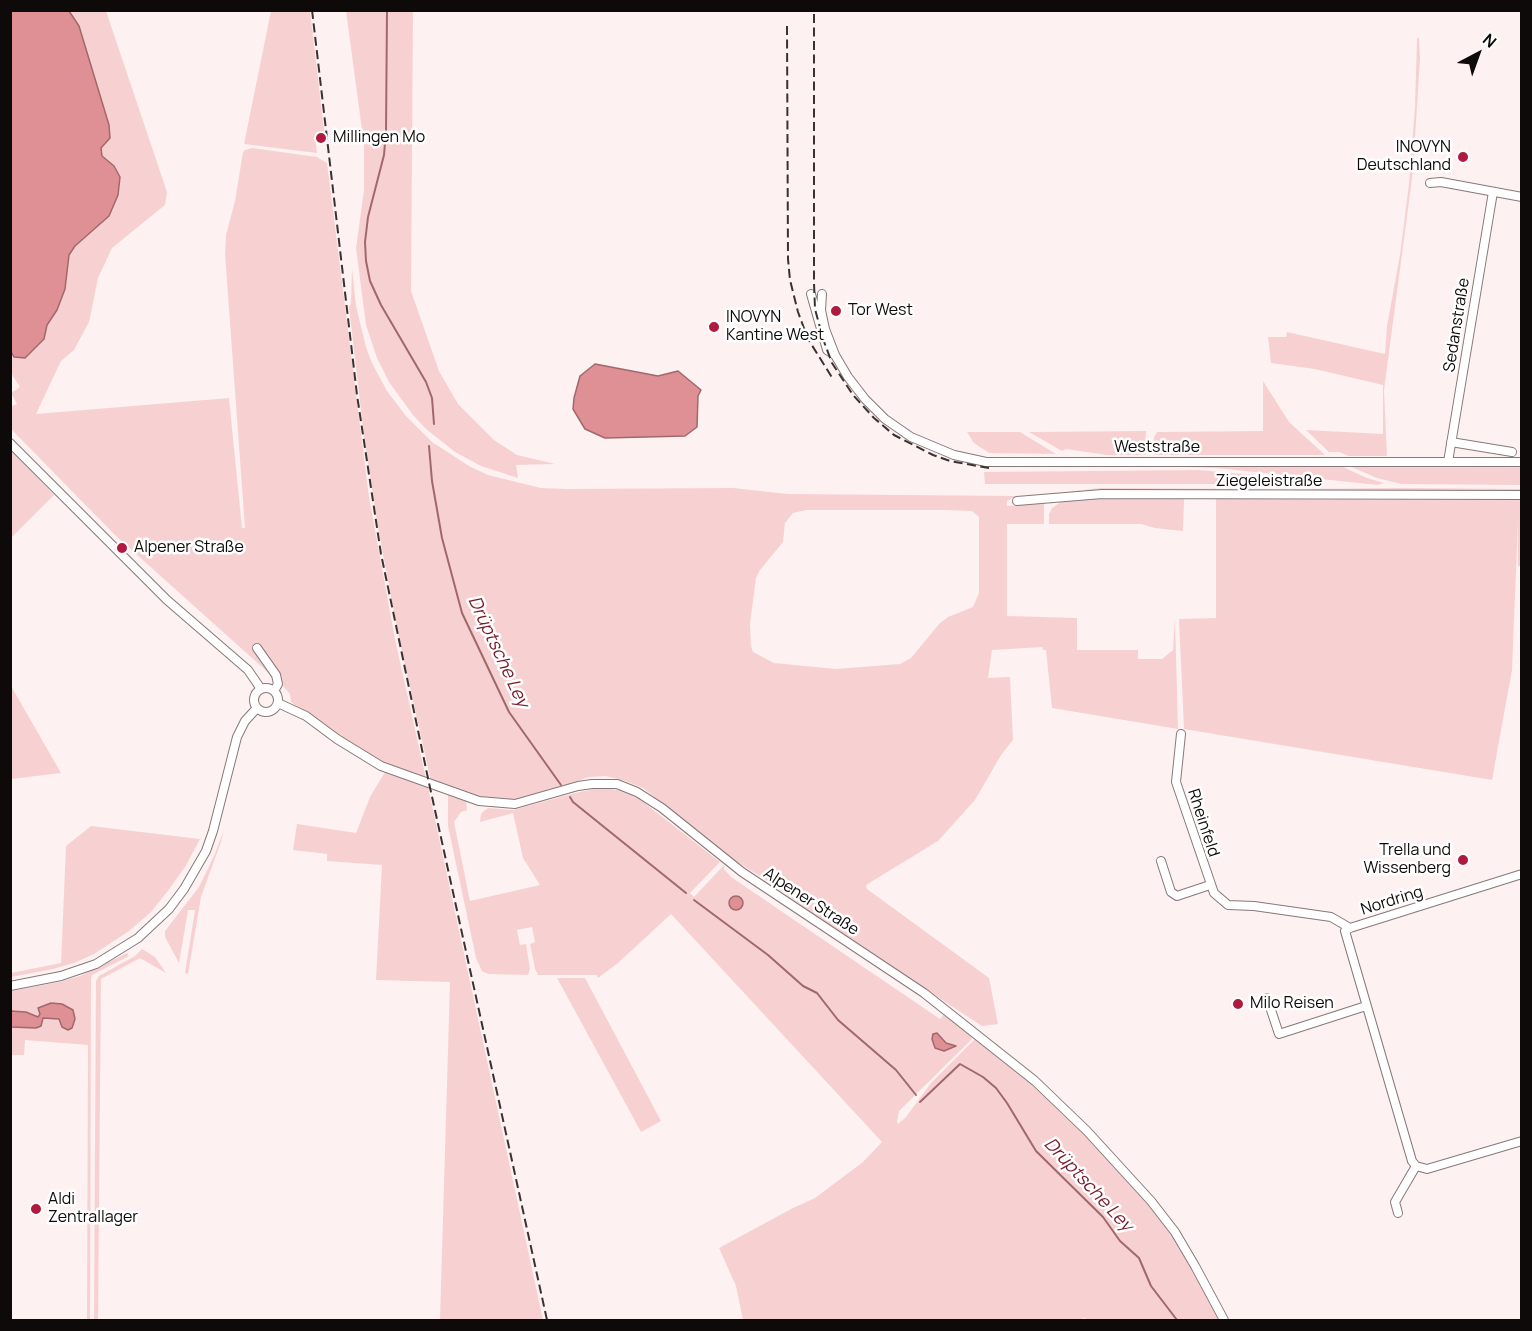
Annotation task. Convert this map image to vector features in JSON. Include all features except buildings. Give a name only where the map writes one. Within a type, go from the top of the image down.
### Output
[{"type":"street","points":[[1430,183],[1441,182],[1521,197]]},
{"type":"street","name":"Sedanstraße","points":[[1448,462],[1493,192]]},
{"type":"street","name":"Weststraße","points":[[811,294],[827,350],[835,355]]},
{"type":"street","name":"Weststraße","points":[[822,294],[821,310],[825,329],[835,355],[865,399],[885,419],[911,437],[954,455],[986,462],[1521,462]]},
{"type":"street","points":[[1451,442],[1512,452]]},
{"type":"street","points":[[10,443],[167,600],[248,670],[261,689]]},
{"type":"street","name":"Ziegeleistraße","points":[[1017,501],[1102,494],[1521,495]]},
{"type":"street","points":[[256,648],[276,675],[278,684],[274,691]]},
{"type":"street","points":[[268,688],[274,691],[278,696],[278,703],[271,711],[264,712],[257,708],[254,697],[261,689],[268,688]]},
{"type":"street","name":"Alpener Straße","points":[[278,703],[306,716],[337,739],[381,766],[479,801],[515,804],[578,786],[617,784],[637,792],[662,808],[742,872],[924,993],[1035,1081],[1087,1131],[1175,1232],[1224,1320]]},
{"type":"street","points":[[10,986],[61,976],[96,964],[138,938],[162,916],[184,889],[206,851],[237,737],[245,721],[257,708]]},
{"type":"street","name":"Rheinfeld","points":[[1181,734],[1176,782],[1214,893],[1228,905],[1254,906],[1331,917],[1350,927]]},
{"type":"street","points":[[1161,861],[1171,892],[1177,896],[1210,885]]},
{"type":"street","name":"Nordring","points":[[1416,1166],[1412,1161],[1345,931],[1350,927],[1521,874]]},
{"type":"street","points":[[1267,998],[1279,1034],[1366,1006]]},
{"type":"street","points":[[1398,1213],[1395,1202],[1416,1166],[1427,1169],[1521,1141]]},
{"type":"shaded area","points":[[11,10],[69,11],[79,26],[109,125],[110,138],[101,148],[102,156],[114,166],[120,177],[118,195],[109,216],[75,246],[69,255],[65,289],[57,310],[47,325],[44,339],[25,358],[14,357],[10,350]]},
{"type":"shaded area","points":[[69,11],[106,11],[167,192],[165,205],[112,248],[98,278],[89,322],[74,350],[61,361],[36,414],[229,398],[242,528],[245,528],[225,254],[226,235],[235,201],[243,152],[252,148],[317,157],[327,163],[369,497],[395,639],[426,779],[380,762],[291,702],[290,694],[281,684],[116,536],[11,429],[10,407],[17,404],[11,393],[20,387],[11,373],[11,350],[14,357],[44,339],[47,325],[57,310],[65,289],[69,255],[75,246],[109,216],[118,195],[120,177],[114,166],[102,156],[79,26]]},
{"type":"shaded area","points":[[271,11],[310,11],[324,130],[323,133],[315,134],[317,153],[244,144]]},
{"type":"shaded area","points":[[346,11],[413,11],[411,291],[439,371],[458,404],[494,440],[517,455],[555,464],[516,465],[518,478],[481,466],[455,452],[426,429],[413,415],[389,382],[377,358],[366,325],[356,248],[364,190],[364,145]]},
{"type":"shaded area","points":[[1417,38],[1419,38],[1420,58],[1413,171],[1384,390],[1387,456],[1349,456],[1339,452],[1329,452],[1306,430],[1383,434],[1383,385],[1315,369],[1271,363],[1268,337],[1286,337],[1287,332],[1385,354],[1387,326],[1400,255],[1409,184]]},
{"type":"shaded area","points":[[352,268],[356,306],[366,347],[387,391],[406,416],[432,442],[469,466],[488,475],[541,488],[566,489],[733,488],[788,494],[1017,496],[1007,501],[1007,506],[1044,503],[1044,524],[1007,524],[1007,616],[1077,618],[1077,650],[1138,650],[1138,659],[1162,659],[1173,650],[1175,619],[1178,729],[1052,708],[1046,650],[1042,647],[992,650],[988,678],[1010,677],[1013,740],[1001,755],[975,800],[938,841],[866,885],[867,889],[989,978],[998,1024],[982,1026],[834,929],[728,856],[643,788],[606,776],[589,777],[525,799],[510,801],[486,799],[431,781],[399,638],[378,528],[364,436],[349,307]],"holes":[[[806,510],[972,511],[979,517],[979,593],[973,607],[948,617],[940,623],[911,658],[900,664],[836,669],[774,663],[753,652],[750,624],[756,578],[783,542],[785,523],[793,513]]]},
{"type":"shaded area","points":[[595,364],[658,376],[678,371],[701,390],[698,396],[697,427],[685,436],[605,438],[585,429],[573,409],[574,398],[580,376]]},
{"type":"shaded area","points":[[1263,381],[1289,422],[1325,455],[1154,455],[1154,437],[1157,432],[1263,431]]},
{"type":"shaded area","points":[[1146,431],[1145,455],[1107,455],[1066,449],[1062,451],[1029,432]]},
{"type":"shaded area","points":[[967,432],[1020,432],[1056,454],[989,453],[974,443]]},
{"type":"shaded area","points":[[11,450],[54,495],[11,538]]},
{"type":"shaded area","points":[[1187,465],[1341,466],[1384,483],[1378,485],[1187,467]]},
{"type":"shaded area","points":[[1521,465],[1521,485],[1401,484],[1377,478],[1349,466]]},
{"type":"shaded area","points":[[1199,470],[1266,476],[1313,484],[985,484],[984,472]]},
{"type":"shaded area","points":[[1101,488],[1247,489],[1225,492],[1090,490],[1058,493]]},
{"type":"shaded area","points":[[1303,489],[1521,489],[1522,491],[1363,494]]},
{"type":"shaded area","points":[[1118,497],[1184,499],[1183,531],[1141,524],[1049,524],[1049,514],[1052,508],[1062,501]]},
{"type":"shaded area","points":[[1216,499],[1521,499],[1521,566],[1518,566],[1518,522],[1512,670],[1492,780],[1184,729],[1179,619],[1216,618]]},
{"type":"shaded area","points":[[11,686],[61,773],[11,779]]},
{"type":"shaded area","points":[[385,772],[428,787],[543,1320],[440,1320],[450,982],[376,980],[382,865],[327,861],[327,854],[293,850],[297,824],[356,833],[370,797]]},
{"type":"shaded area","points":[[606,788],[623,791],[638,798],[720,862],[690,893],[694,897],[724,865],[724,869],[731,877],[940,1019],[944,1014],[971,1035],[972,1039],[899,1111],[898,1124],[906,1117],[931,1083],[979,1035],[1087,1131],[1175,1232],[1224,1320],[1087,1320],[1085,1318],[1078,1320],[743,1320],[736,1286],[719,1248],[815,1198],[863,1162],[882,1142],[671,914],[618,963],[598,978],[597,975],[538,975],[530,944],[535,942],[532,927],[517,930],[520,945],[526,944],[530,969],[528,975],[488,974],[482,971],[476,958],[448,826],[448,794],[466,800],[467,810],[461,812],[454,822],[470,901],[540,885],[523,858],[513,813],[480,822],[484,811],[488,808],[513,810],[571,794]]},
{"type":"shaded area","points":[[91,826],[200,839],[185,867],[167,892],[151,912],[129,931],[94,954],[74,963],[11,977],[11,973],[61,963],[66,846]]},
{"type":"shaded area","points":[[224,830],[201,897],[188,974],[185,973],[195,910],[188,910],[179,963],[165,937],[165,931],[199,887]]},
{"type":"shaded area","points":[[733,896],[739,896],[743,903],[739,910],[733,910],[729,906],[729,900]]},
{"type":"shaded area","points":[[142,949],[155,957],[166,973],[140,958],[101,979],[98,1320],[94,1320],[96,981],[99,976],[135,956]]},
{"type":"shaded area","points":[[127,953],[129,956],[92,975],[91,979],[90,1320],[87,1320],[88,1045],[25,1040],[24,1055],[11,1055],[11,991],[80,976]]},
{"type":"shaded area","points":[[557,978],[585,978],[661,1121],[641,1132]]},
{"type":"shaded area","points":[[51,1003],[62,1004],[73,1010],[75,1019],[72,1028],[68,1030],[62,1027],[59,1019],[43,1018],[41,1026],[36,1028],[11,1027],[11,1011],[26,1012],[38,1017],[40,1014],[38,1008]]},
{"type":"shaded area","points":[[937,1033],[946,1043],[956,1046],[944,1051],[935,1048],[932,1039],[933,1034]]},
{"type":"waterway","name":"Drüptsche Ley","points":[[387,10],[384,155],[368,217],[365,242],[366,261],[370,281],[381,305],[426,382],[432,398],[434,424]]},
{"type":"waterway","name":"Drüptsche Ley","points":[[429,446],[432,481],[442,538],[462,613],[509,712],[561,785]]},
{"type":"waterway","name":"Drüptsche Ley","points":[[570,797],[573,802],[686,893]]},
{"type":"waterway","name":"Drüptsche Ley","points":[[694,900],[768,955],[803,986],[817,993],[838,1020],[896,1070],[916,1095]]},
{"type":"waterway","name":"Drüptsche Ley","points":[[920,1102],[960,1064],[983,1077],[996,1088],[1036,1151],[1103,1217],[1120,1241],[1139,1258],[1151,1286],[1177,1320]]},
{"type":"railway","points":[[312,10],[357,395],[381,554],[547,1320]]},
{"type":"railway","points":[[814,14],[815,309],[832,363],[853,395],[894,435],[950,461],[989,468]]},
{"type":"railway","points":[[787,26],[790,280],[808,339],[833,379]]},
{"type":"place","name":"Millingen Mo","points":[[321,138]]},
{"type":"place","name":"INOVYN Deutschland","points":[[1463,157]]},
{"type":"place","name":"Tor West","points":[[836,311]]},
{"type":"place","name":"INOVYN Kantine West","points":[[714,327]]},
{"type":"place","name":"Alpener Straße","points":[[122,548]]},
{"type":"place","name":"Trella und Wissenberg","points":[[1463,860]]},
{"type":"place","name":"Milo Reisen","points":[[1238,1004]]},
{"type":"place","name":"Aldi Zentrallager","points":[[36,1209]]}]
